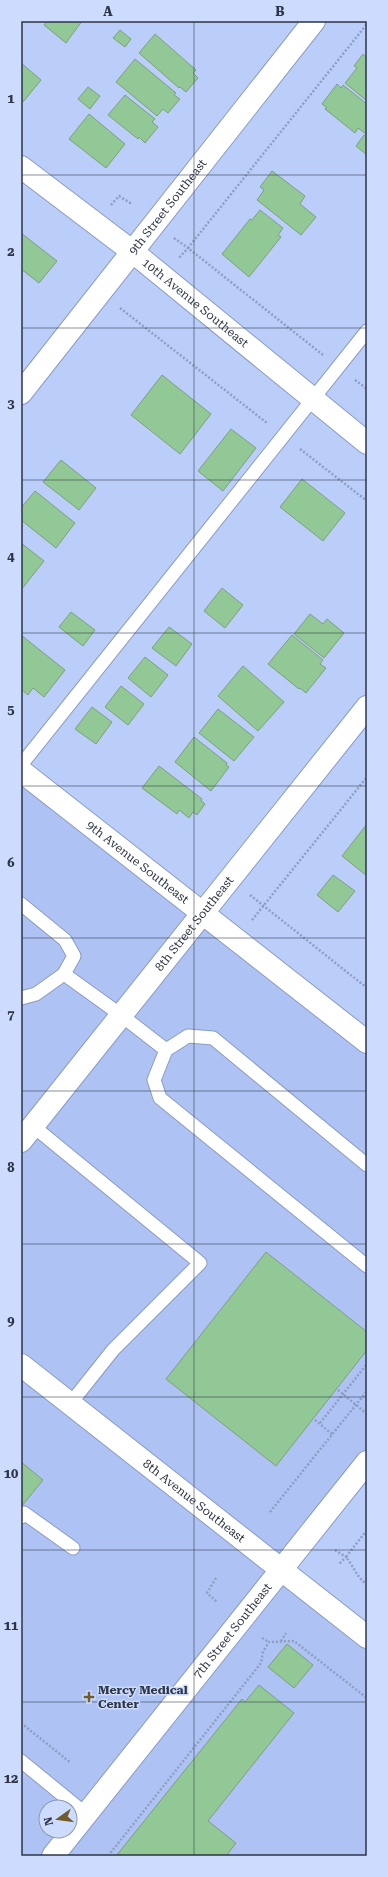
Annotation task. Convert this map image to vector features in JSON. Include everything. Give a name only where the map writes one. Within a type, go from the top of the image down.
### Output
[{"type":"main road","name":"9th Street Southeast","points":[[21,393],[314,21]]},
{"type":"main road","name":"10th Avenue Southeast","points":[[21,167],[133,252],[367,443]]},
{"type":"main road","name":"8th Street Southeast","points":[[27,1133],[367,707]]},
{"type":"main road","name":"9th Avenue Southeast","points":[[21,771],[367,1042]]},
{"type":"main road","name":"8th Avenue Southeast","points":[[21,1365],[367,1638]]},
{"type":"main road","name":"7th Street Southeast","points":[[53,1856],[367,1462]]},
{"type":"lane","points":[[21,765],[367,331]]},
{"type":"lane","points":[[21,904],[65,940],[74,956],[64,974],[36,994],[21,998]]},
{"type":"lane","points":[[64,974],[166,1050]]},
{"type":"lane","points":[[367,1165],[213,1038],[188,1036],[166,1050],[154,1080],[160,1098],[367,1266]]},
{"type":"lane","points":[[27,1133],[200,1263],[112,1350],[70,1404]]},
{"type":"lane","points":[[23,1515],[73,1548]]},
{"type":"lane","points":[[21,1762],[87,1815]]},
{"type":"path","points":[[174,263],[188,248],[367,24]]},
{"type":"path","points":[[109,209],[119,196],[132,204]]},
{"type":"path","points":[[174,238],[367,390]]},
{"type":"path","points":[[118,307],[367,501]]},
{"type":"path","points":[[250,923],[367,777]]},
{"type":"path","points":[[250,895],[367,988]]},
{"type":"path","points":[[320,1423],[367,1364]]},
{"type":"path","points":[[338,1390],[367,1414]]},
{"type":"path","points":[[270,1512],[367,1390]]},
{"type":"path","points":[[315,1420],[332,1434]]},
{"type":"path","points":[[339,1564],[367,1530]]},
{"type":"path","points":[[335,1550],[346,1557],[352,1565],[358,1578],[367,1585]]},
{"type":"path","points":[[216,1578],[207,1593],[217,1602]]},
{"type":"path","points":[[281,1642],[286,1633]]},
{"type":"path","points":[[262,1638],[269,1642],[294,1641],[367,1698]]},
{"type":"path","points":[[108,1856],[261,1663],[262,1652],[269,1642]]},
{"type":"path","points":[[21,1723],[71,1763]]},
{"type":"shaded area","points":[[21,767],[367,1041],[367,1462],[280,1570],[367,1639],[367,1856],[21,1856]]},
{"type":"building","points":[[47,21],[82,21],[66,43],[44,25]]},
{"type":"building","points":[[120,30],[131,39],[125,47],[113,38]]},
{"type":"building","points":[[155,34],[196,70],[193,73],[198,78],[186,92],[180,87],[179,88],[139,53]]},
{"type":"building","points":[[363,54],[367,58],[367,101],[345,83],[357,68],[354,66]]},
{"type":"building","points":[[135,59],[176,93],[174,95],[180,99],[168,113],[163,109],[157,116],[116,82]]},
{"type":"building","points":[[21,63],[41,80],[23,102],[21,100]]},
{"type":"building","points":[[337,84],[341,88],[343,85],[367,104],[367,135],[358,128],[355,133],[325,109],[327,108],[322,104]]},
{"type":"building","points":[[88,87],[100,96],[90,109],[78,99]]},
{"type":"building","points":[[125,95],[155,119],[152,122],[158,127],[145,143],[108,115]]},
{"type":"building","points":[[89,114],[125,144],[106,168],[69,139]]},
{"type":"building","points":[[364,135],[367,138],[367,155],[356,146]]},
{"type":"building","points":[[272,171],[305,196],[300,204],[316,217],[301,235],[257,200],[264,190],[260,187]]},
{"type":"building","points":[[260,210],[283,228],[278,235],[281,237],[249,277],[222,254],[250,219],[252,220]]},
{"type":"building","points":[[21,233],[57,261],[39,283],[21,269]]},
{"type":"building","points":[[162,375],[211,414],[180,454],[131,415]]},
{"type":"building","points":[[231,429],[256,448],[223,491],[198,471]]},
{"type":"building","points":[[61,460],[96,488],[79,510],[43,482]]},
{"type":"building","points":[[302,479],[345,513],[323,541],[280,507]]},
{"type":"building","points":[[35,491],[75,523],[56,548],[21,520],[21,508]]},
{"type":"building","points":[[21,543],[44,561],[21,590]]},
{"type":"building","points":[[222,588],[243,605],[225,628],[204,611]]},
{"type":"building","points":[[71,612],[95,630],[83,646],[59,627]]},
{"type":"building","points":[[310,614],[323,624],[327,619],[344,633],[324,658],[294,634]]},
{"type":"building","points":[[169,627],[192,644],[176,666],[152,648]]},
{"type":"building","points":[[21,635],[65,670],[44,697],[33,688],[28,695],[21,689]]},
{"type":"building","points":[[292,635],[323,660],[320,664],[326,668],[306,693],[268,664]]},
{"type":"building","points":[[145,657],[168,675],[151,697],[128,678]]},
{"type":"building","points":[[243,666],[284,702],[258,731],[218,696]]},
{"type":"building","points":[[121,686],[144,704],[128,725],[105,707]]},
{"type":"building","points":[[92,707],[112,722],[96,744],[75,729]]},
{"type":"building","points":[[218,709],[254,737],[234,761],[199,733]]},
{"type":"building","points":[[194,737],[227,763],[226,765],[229,767],[211,791],[175,762]]},
{"type":"building","points":[[159,766],[202,799],[201,801],[205,804],[197,815],[193,812],[189,818],[179,810],[177,814],[142,788]]},
{"type":"building","points":[[367,824],[367,876],[342,856]]},
{"type":"building","points":[[333,875],[355,891],[338,912],[317,895]]},
{"type":"building","points":[[266,1252],[367,1332],[367,1350],[276,1466],[166,1379]]},
{"type":"building","points":[[21,1462],[43,1480],[21,1507]]},
{"type":"building","points":[[287,1644],[313,1665],[294,1688],[268,1667]]},
{"type":"building","points":[[259,1685],[294,1713],[208,1821],[236,1843],[226,1856],[116,1856],[242,1699],[245,1702]]},
{"type":"place","name":"Mercy Medical Center","points":[[89,1697]]}]
